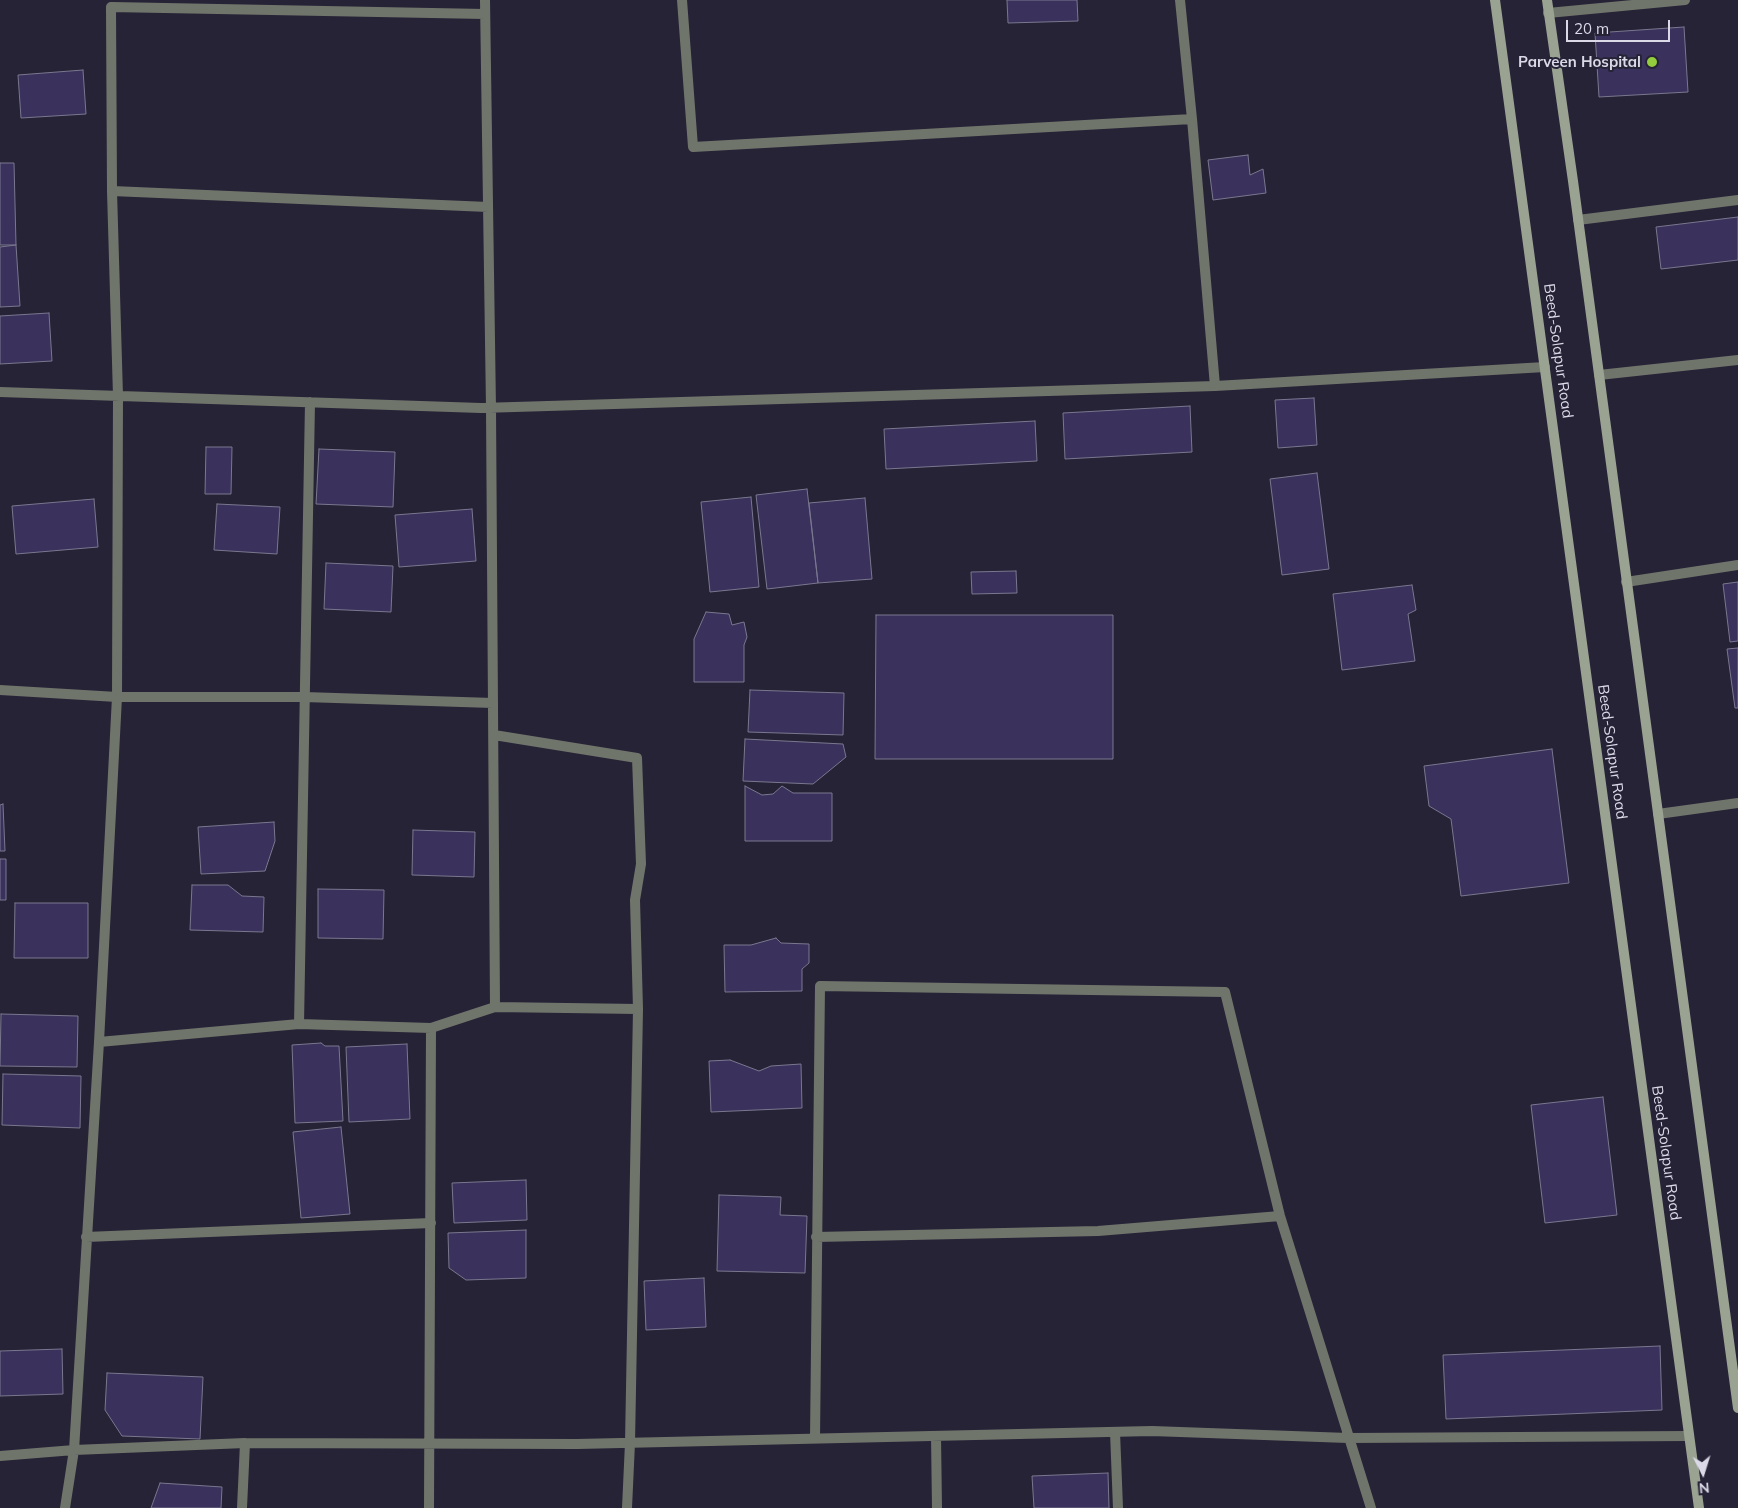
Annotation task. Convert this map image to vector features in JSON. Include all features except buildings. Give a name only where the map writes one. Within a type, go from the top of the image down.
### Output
[{"type":"main road","name":"Beed-Solapur Road","points":[[1495,0],[1699,1508]]},
{"type":"main road","points":[[1547,0],[1738,1408]]},
{"type":"street","points":[[485,0],[491,408],[495,1006]]},
{"type":"street","points":[[682,0],[693,147],[1192,119]]},
{"type":"street","points":[[1180,0],[1215,386]]},
{"type":"street","points":[[1548,13],[1684,0]]},
{"type":"street","points":[[65,1508],[74,1450],[99,1042],[117,697],[118,396],[112,191],[111,7],[486,14]]},
{"type":"street","points":[[112,191],[488,207]]},
{"type":"street","points":[[1578,220],[1738,200]]},
{"type":"street","points":[[1599,375],[1738,360]]},
{"type":"street","points":[[0,392],[491,408],[1215,386],[1545,367]]},
{"type":"street","points":[[299,1024],[310,402]]},
{"type":"street","points":[[1626,582],[1738,565]]},
{"type":"street","points":[[0,690],[117,697],[304,697],[493,703]]},
{"type":"street","points":[[494,735],[637,758],[641,864],[635,900],[638,1009],[630,1443],[627,1508]]},
{"type":"street","points":[[1658,814],[1738,803]]},
{"type":"street","points":[[815,1438],[820,986],[1225,992],[1280,1216],[1371,1508]]},
{"type":"street","points":[[99,1042],[299,1024],[431,1028],[495,1006],[638,1009]]},
{"type":"street","points":[[429,1508],[431,1028]]},
{"type":"street","points":[[816,1237],[1098,1231],[1280,1216]]},
{"type":"street","points":[[86,1237],[431,1223]]},
{"type":"street","points":[[0,1456],[74,1450],[245,1443],[630,1443],[1152,1431],[1348,1438],[1689,1436]]},
{"type":"street","points":[[1115,1432],[1118,1508]]},
{"type":"street","points":[[936,1436],[937,1508]]},
{"type":"street","points":[[242,1508],[245,1443]]},
{"type":"place","name":"Parveen Hospital","points":[[1652,62]]}]
